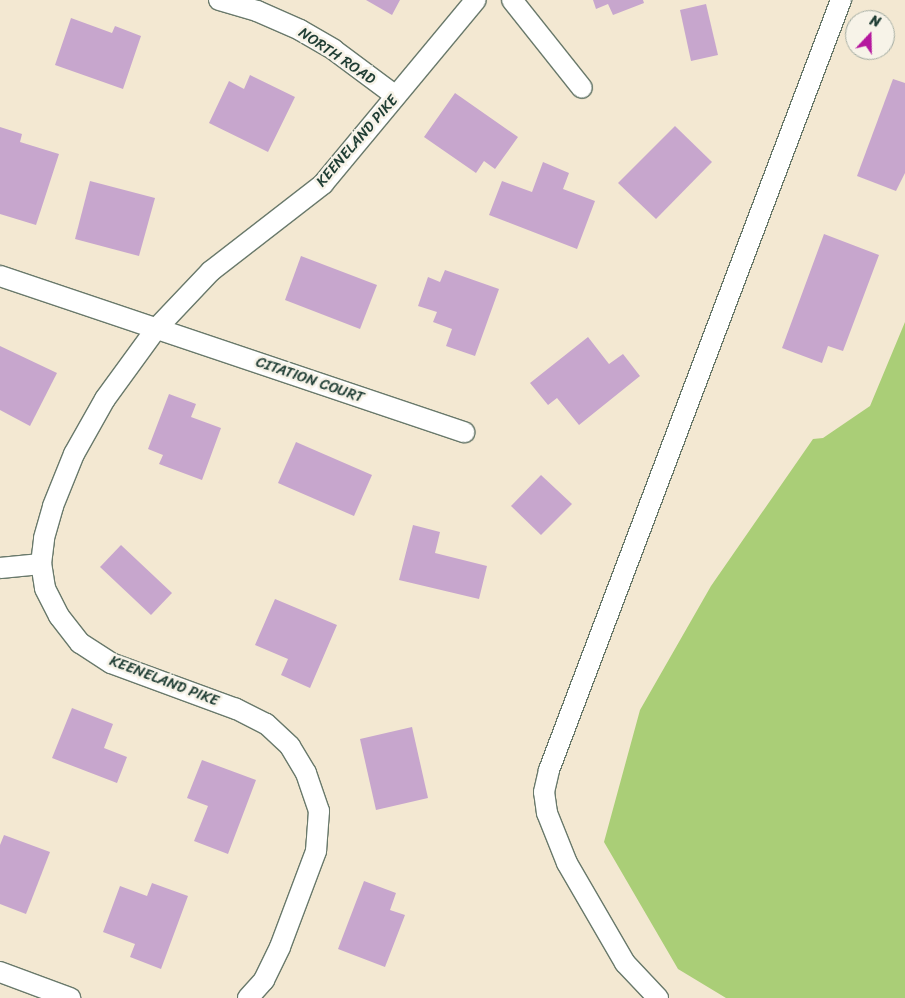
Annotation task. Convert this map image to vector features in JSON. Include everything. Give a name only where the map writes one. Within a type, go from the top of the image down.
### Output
[{"type":"street","name":"NORTH ROAD","points":[[219,0],[257,11],[300,30],[334,50],[396,96]]},
{"type":"street","name":"KEENELAND PIKE","points":[[248,998],[264,980],[280,947],[316,851],[319,811],[306,773],[290,746],[266,724],[236,709],[111,663],[80,643],[59,616],[45,588],[41,564],[53,506],[74,454],[105,399],[156,329],[211,271],[322,184],[476,0]]},
{"type":"street","points":[[512,0],[582,88]]},
{"type":"street","points":[[658,998],[625,963],[567,864],[547,813],[544,792],[549,770],[842,0]]},
{"type":"street","points":[[0,276],[156,329]]},
{"type":"street","name":"CITATION COURT","points":[[156,329],[464,432]]},
{"type":"street","points":[[0,568],[41,564]]},
{"type":"street","points":[[0,972],[70,998]]},
{"type":"green space","points":[[905,322],[905,998],[726,998],[678,969],[604,842],[640,710],[711,586],[813,439],[823,438],[870,406]]},
{"type":"building","points":[[366,0],[400,0],[392,15]]},
{"type":"building","points":[[593,0],[643,0],[644,3],[613,15],[608,4],[596,9]]},
{"type":"building","points":[[706,4],[718,55],[691,61],[680,10]]},
{"type":"building","points":[[71,18],[112,33],[115,26],[141,36],[123,89],[55,65]]},
{"type":"building","points":[[250,75],[295,97],[268,152],[209,123],[229,81],[244,89]]},
{"type":"building","points":[[893,79],[905,83],[905,173],[896,191],[857,176]]},
{"type":"building","points":[[455,93],[518,137],[495,169],[484,161],[476,173],[424,137]]},
{"type":"building","points":[[675,126],[712,162],[656,219],[618,183]]},
{"type":"building","points":[[0,127],[22,134],[20,142],[59,154],[36,225],[0,214]]},
{"type":"building","points":[[543,162],[569,173],[563,189],[595,201],[577,249],[489,215],[502,181],[532,192]]},
{"type":"building","points":[[90,181],[155,198],[139,256],[75,239]]},
{"type":"building","points":[[824,234],[879,255],[843,351],[828,346],[822,363],[782,348]]},
{"type":"building","points":[[301,256],[377,285],[360,329],[285,300]]},
{"type":"building","points":[[445,270],[499,289],[475,356],[446,346],[452,329],[433,322],[437,312],[418,306],[428,277],[440,282]]},
{"type":"building","points":[[588,337],[609,364],[623,354],[640,376],[579,425],[557,398],[548,405],[530,383]]},
{"type":"building","points":[[0,346],[57,373],[30,426],[0,410]]},
{"type":"building","points":[[169,394],[196,404],[191,417],[221,428],[202,480],[159,464],[163,455],[148,449]]},
{"type":"building","points":[[296,442],[372,475],[354,516],[278,483]]},
{"type":"building","points":[[541,475],[572,504],[541,535],[511,506]]},
{"type":"building","points":[[413,525],[440,532],[435,553],[487,566],[479,599],[399,580]]},
{"type":"building","points":[[121,545],[172,593],[151,615],[100,567]]},
{"type":"building","points":[[275,599],[337,625],[310,688],[281,675],[288,659],[255,645]]},
{"type":"building","points":[[72,708],[113,724],[104,748],[127,757],[117,783],[52,758]]},
{"type":"building","points":[[412,727],[428,798],[376,810],[360,739]]},
{"type":"building","points":[[202,760],[256,780],[228,854],[194,841],[208,806],[187,798]]},
{"type":"building","points":[[4,835],[50,852],[26,914],[0,904],[0,845]]},
{"type":"building","points":[[364,881],[396,893],[390,910],[405,915],[385,967],[338,949]]},
{"type":"building","points":[[152,883],[188,896],[161,969],[130,957],[135,944],[103,932],[120,886],[147,896]]}]
